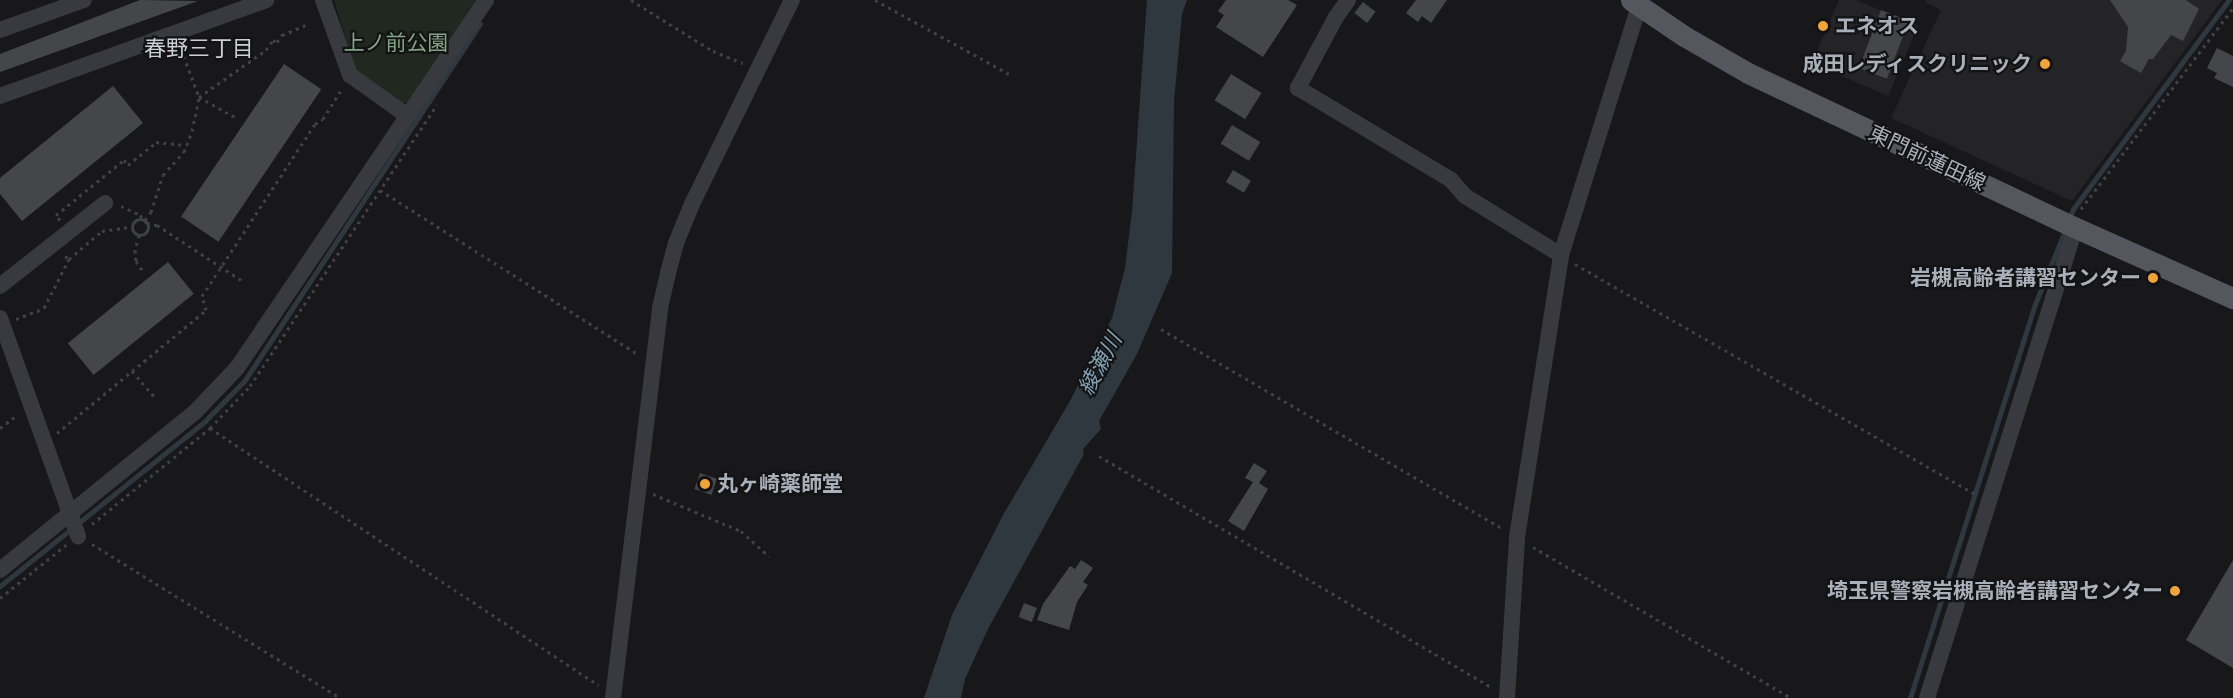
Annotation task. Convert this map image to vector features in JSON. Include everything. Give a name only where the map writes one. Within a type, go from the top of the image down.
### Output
[{"type":"main road","name":"東門前蓮田線","points":[[1637,2],[1748,74],[2068,225],[2233,298]]},
{"type":"street","points":[[0,30],[84,0]]},
{"type":"street","points":[[323,0],[351,75],[406,115]]},
{"type":"street","points":[[0,570],[195,412],[228,377],[406,115],[418,104],[486,0]]},
{"type":"street","points":[[613,696],[660,308],[676,243],[692,204],[792,0]]},
{"type":"street","points":[[1348,0],[1335,17],[1298,88],[1451,180],[1464,196],[1561,255]]},
{"type":"street","points":[[0,96],[255,2]]},
{"type":"street","points":[[1507,697],[1517,537],[1561,255],[1637,2]]},
{"type":"street","points":[[0,286],[105,203]]},
{"type":"street","points":[[1927,698],[2068,225]]},
{"type":"street","points":[[6,319],[78,536]]},
{"type":"path","points":[[631,0],[713,51],[759,68]]},
{"type":"path","points":[[875,0],[1011,75]]},
{"type":"path","points":[[2068,225],[2233,8]]},
{"type":"path","points":[[199,97],[266,50],[273,39],[277,42],[282,35],[308,24]]},
{"type":"path","points":[[139,235],[146,233],[146,222],[152,212],[163,175],[184,152],[191,135],[199,97],[181,50]]},
{"type":"path","points":[[54,435],[206,310],[202,296],[315,124],[322,119],[343,87]]},
{"type":"path","points":[[199,97],[235,117]]},
{"type":"path","points":[[363,179],[636,354],[654,359]]},
{"type":"path","points":[[105,203],[112,202],[140,215],[146,222]]},
{"type":"path","points":[[6,319],[44,308],[69,259],[102,231],[132,227],[138,219],[157,225],[244,282]]},
{"type":"path","points":[[132,227],[139,235]]},
{"type":"path","points":[[139,235],[135,250],[136,261],[142,270]]},
{"type":"path","points":[[55,244],[69,259]]},
{"type":"path","points":[[1561,255],[1965,488]]},
{"type":"path","points":[[1161,329],[1791,698]]},
{"type":"path","points":[[132,371],[154,396]]},
{"type":"path","points":[[0,428],[20,413]]},
{"type":"path","points":[[210,428],[613,696]]},
{"type":"path","points":[[1099,456],[1507,697]]},
{"type":"path","points":[[638,487],[741,531],[769,556]]},
{"type":"path","points":[[78,536],[340,698]]},
{"type":"shaded area","points":[[1839,0],[1856,0],[1918,26],[1888,96],[1812,63]]},
{"type":"shaded area","name":"成田レディスクリニック","points":[[1926,0],[2222,0],[2072,201],[1891,118],[1941,10],[1925,2]]},
{"type":"green space","name":"上ノ前公園","points":[[334,0],[478,0],[413,100],[402,104],[357,75]]},
{"type":"water","name":"綾瀬川","points":[[1147,0],[1187,0],[1182,14],[1174,102],[1172,273],[1137,354],[1099,421],[1101,429],[1083,449],[1084,454],[988,629],[965,679],[961,698],[924,698],[952,615],[1003,515],[1070,401],[1112,318],[1125,268],[1132,211]]},
{"type":"building","points":[[140,0],[198,1],[0,72],[0,54]]},
{"type":"building","points":[[1226,0],[1288,0],[1297,5],[1263,57],[1216,27],[1224,15],[1218,11]]},
{"type":"building","points":[[1416,0],[1447,0],[1431,23],[1422,16],[1418,22],[1406,13]]},
{"type":"building","points":[[2110,0],[2186,0],[2199,9],[2183,41],[2171,35],[2153,59],[2149,59],[2141,73],[2120,61],[2126,51],[2128,27]]},
{"type":"building","points":[[1363,2],[1376,12],[1367,23],[1354,13]]},
{"type":"building","points":[[1881,10],[1909,21],[1887,79],[1859,68]]},
{"type":"building","points":[[2217,48],[2233,56],[2233,87],[2214,78],[2217,73],[2207,68]]},
{"type":"building","points":[[284,64],[321,89],[218,242],[181,217]]},
{"type":"building","points":[[1231,74],[1262,93],[1245,119],[1215,100]]},
{"type":"building","points":[[113,86],[143,123],[22,221],[0,194],[0,178]]},
{"type":"building","points":[[1232,125],[1260,142],[1249,161],[1221,144]]},
{"type":"building","points":[[1233,170],[1251,181],[1244,193],[1226,182]]},
{"type":"building","points":[[168,262],[194,294],[94,375],[68,343]]},
{"type":"building","points":[[1254,463],[1267,471],[1259,483],[1268,489],[1244,531],[1228,521],[1253,482],[1245,478]]},
{"type":"building","name":"丸ヶ崎薬師堂","points":[[700,473],[717,479],[711,495],[694,489]]},
{"type":"building","points":[[1081,560],[1093,568],[1083,582],[1088,585],[1077,602],[1069,630],[1037,620],[1043,604],[1070,566],[1075,569]]},
{"type":"building","points":[[2233,560],[2233,668],[2186,640]]},
{"type":"building","points":[[1024,603],[1037,608],[1032,622],[1019,617]]},
{"type":"waterway","points":[[2069,219],[2073,209],[2229,0]]},
{"type":"waterway","points":[[0,586],[205,421],[245,380],[480,24]]},
{"type":"waterway","points":[[1910,698],[2035,304],[2066,228]]},
{"type":"place","name":"エネオス","points":[[1823,26]]},
{"type":"place","name":"成田レディスクリニック","points":[[2045,64]]},
{"type":"place","name":"岩槻高齢者講習センター","points":[[2153,278]]},
{"type":"place","name":"丸ヶ崎薬師堂","points":[[705,484]]},
{"type":"place","name":"埼玉県警察岩槻高齢者講習センター","points":[[2175,591]]},
{"type":"district","name":"春野三丁目","points":[[199,49]]}]
